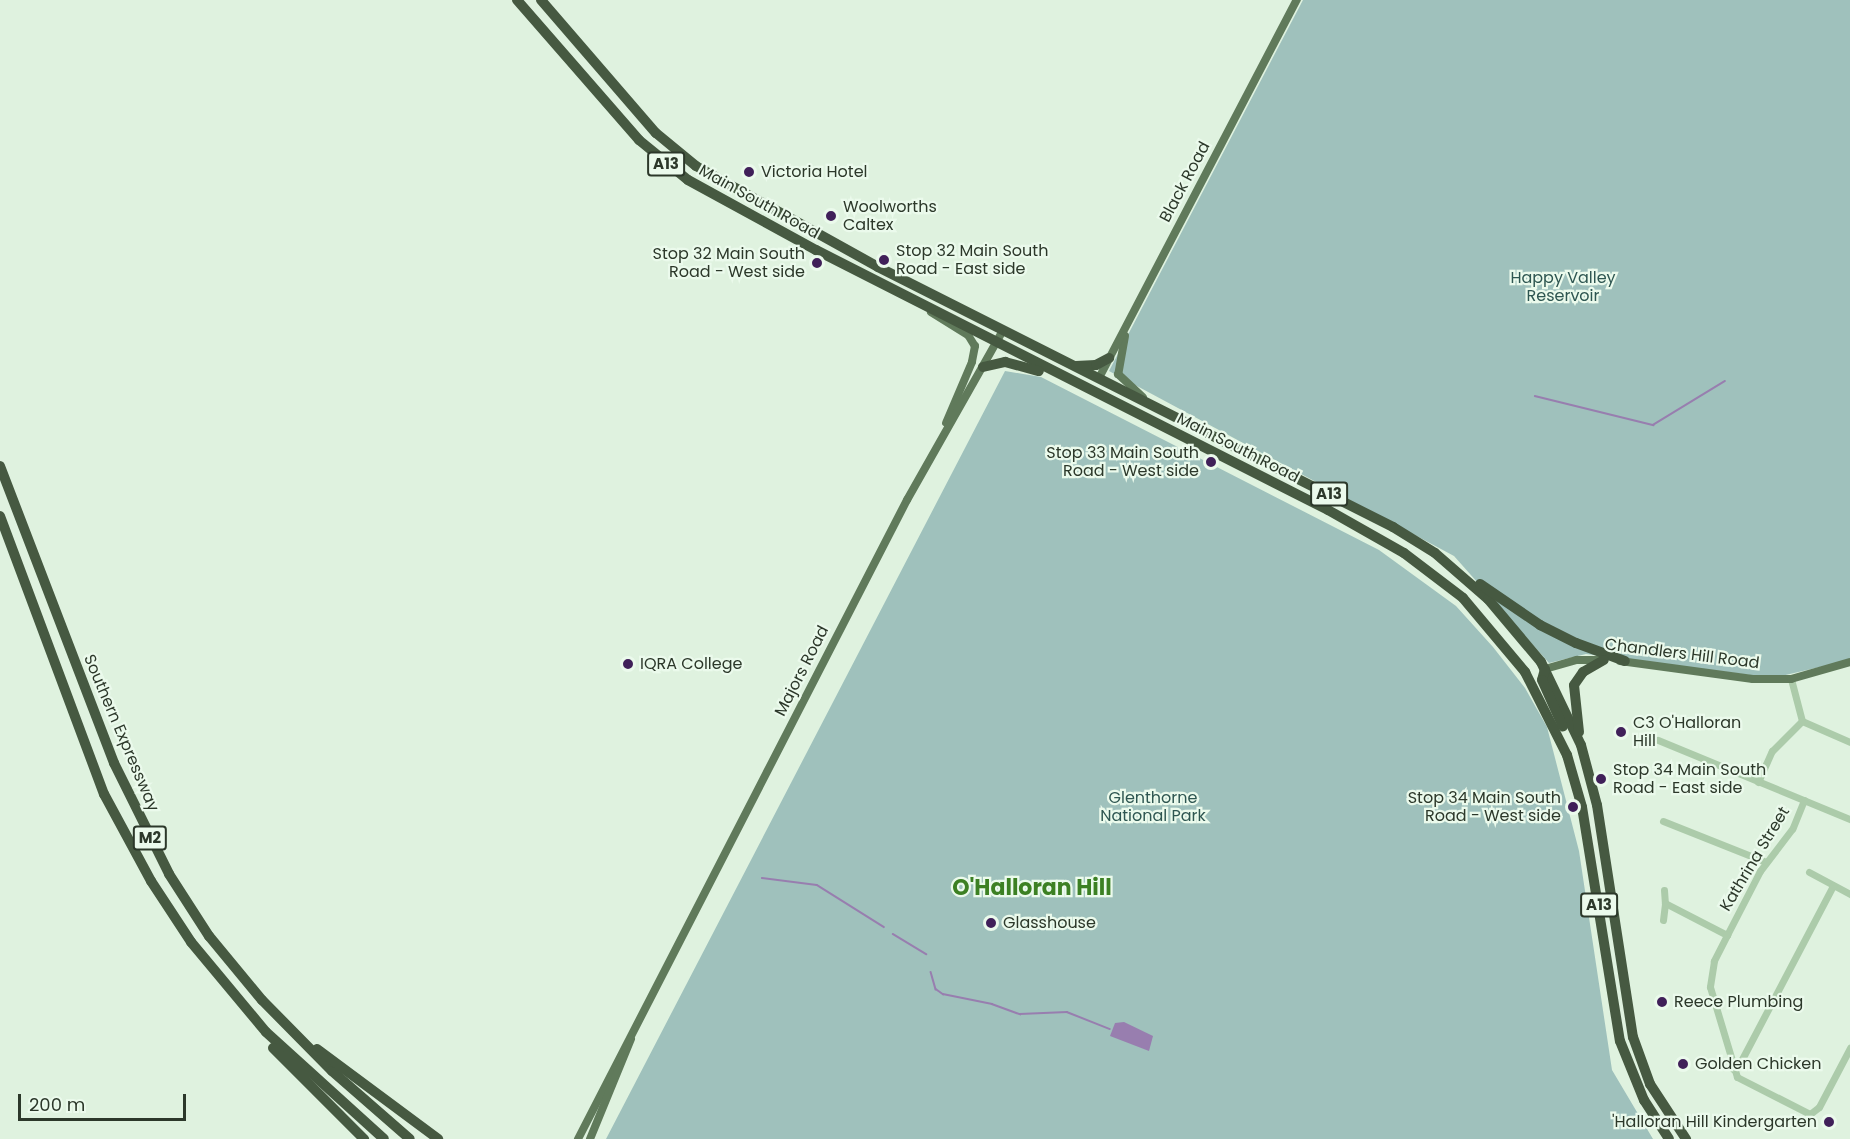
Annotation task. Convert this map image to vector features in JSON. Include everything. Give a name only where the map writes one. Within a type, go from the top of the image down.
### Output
[{"type":"highway","name":"Main South Road","points":[[518,0],[661,161],[749,214],[1404,553],[1463,598],[1525,672],[1559,734],[1582,807],[1620,1041],[1644,1100],[1669,1139]]},
{"type":"highway","name":"Main South Road","points":[[541,0],[656,133],[696,166],[878,267],[1393,527],[1455,568],[1498,609],[1545,669],[1581,745],[1597,805],[1633,1037],[1650,1084],[1686,1139]]},
{"type":"highway","points":[[696,166],[694,176],[742,205],[749,214]]},
{"type":"highway","points":[[1076,366],[1096,365],[1109,358]]},
{"type":"highway","name":"A13","points":[[983,367],[1005,362],[1074,381]]},
{"type":"highway","points":[[1092,391],[1098,378]]},
{"type":"highway","name":"Southern Expressway","points":[[0,466],[130,801],[169,874],[209,936],[281,1021],[410,1139]]},
{"type":"highway","name":"Southern Expressway","points":[[0,516],[120,826],[191,942],[252,1016],[384,1139]]},
{"type":"highway","points":[[1455,568],[1540,625],[1625,661]]},
{"type":"highway","points":[[1581,745],[1574,685],[1583,672],[1604,660]]},
{"type":"highway","points":[[1525,672],[1545,669],[1542,680],[1565,732],[1572,771]]},
{"type":"highway","points":[[252,1016],[273,1047],[364,1139]]},
{"type":"highway","points":[[281,1021],[438,1139]]},
{"type":"main road","name":"Black Road","points":[[1098,378],[1297,0]]},
{"type":"main road","name":"A13","points":[[921,303],[968,335],[975,346],[972,362],[956,393],[940,441]]},
{"type":"main road","name":"A13","points":[[1127,324],[1118,374],[1151,404]]},
{"type":"main road","name":"Majors Road","points":[[578,1139],[940,441],[1004,330]]},
{"type":"main road","name":"Chandlers Hill Road","points":[[1545,669],[1577,660],[1604,660],[1753,679],[1791,679],[1850,662]]},
{"type":"main road","name":"Majors Road","points":[[590,1139],[634,1030]]},
{"type":"street","points":[[1791,679],[1802,722]]},
{"type":"street","points":[[1802,722],[1850,742]]},
{"type":"street","points":[[1758,782],[1772,751],[1802,722]]},
{"type":"street","points":[[1658,740],[1850,819]]},
{"type":"street","name":"Kathrina Street","points":[[1732,1069],[1710,987],[1714,961],[1766,862],[1792,829],[1804,800]]},
{"type":"street","points":[[1663,822],[1766,862]]},
{"type":"street","points":[[1809,872],[1850,894]]},
{"type":"street","points":[[1833,885],[1741,1061],[1732,1069],[1737,1077],[1810,1114],[1819,1107],[1850,1048]]},
{"type":"street","points":[[1663,920],[1664,890]]},
{"type":"street","points":[[1665,903],[1727,935]]},
{"type":"green space","name":"Happy Valley Reservoir","points":[[1303,0],[1850,0],[1850,660],[1773,678],[1586,654],[1549,663],[1454,556],[1109,371]]},
{"type":"green space","name":"Glenthorne National Park","points":[[1005,371],[1041,377],[1379,550],[1456,606],[1493,647],[1525,688],[1547,727],[1579,851],[1612,1070],[1653,1139],[606,1139]]},
{"type":"shaded area","points":[[1124,1022],[1153,1036],[1149,1051],[1110,1036],[1115,1023]]},
{"type":"waterway","points":[[1535,396],[1653,425],[1725,381]]},
{"type":"waterway","points":[[762,878],[817,885],[884,927]]},
{"type":"waterway","points":[[893,934],[926,954]]},
{"type":"waterway","points":[[931,972],[936,989],[943,994],[992,1004],[1020,1014],[1067,1012],[1110,1029]]},
{"type":"place","name":"Victoria Hotel","points":[[749,172]]},
{"type":"place","name":"Woolworths Caltex","points":[[831,216]]},
{"type":"place","name":"Stop 32 Main South Road - East side","points":[[884,260]]},
{"type":"place","name":"Stop 32 Main South Road - West side","points":[[817,263]]},
{"type":"place","name":"Stop 33 Main South Road - West side","points":[[1211,462]]},
{"type":"place","name":"IQRA College","points":[[628,664]]},
{"type":"place","name":"C3 O'Halloran Hill","points":[[1621,732]]},
{"type":"place","name":"Stop 34 Main South Road - East side","points":[[1601,779]]},
{"type":"place","name":"Stop 34 Main South Road - West side","points":[[1573,807]]},
{"type":"place","name":"Glasshouse","points":[[991,923]]},
{"type":"place","name":"Reece Plumbing","points":[[1662,1002]]},
{"type":"place","name":"Golden Chicken","points":[[1683,1064]]},
{"type":"place","name":"'Halloran Hill Kindergarten","points":[[1829,1122]]},
{"type":"district","name":"O'Halloran Hill","points":[[1032,888]]}]
